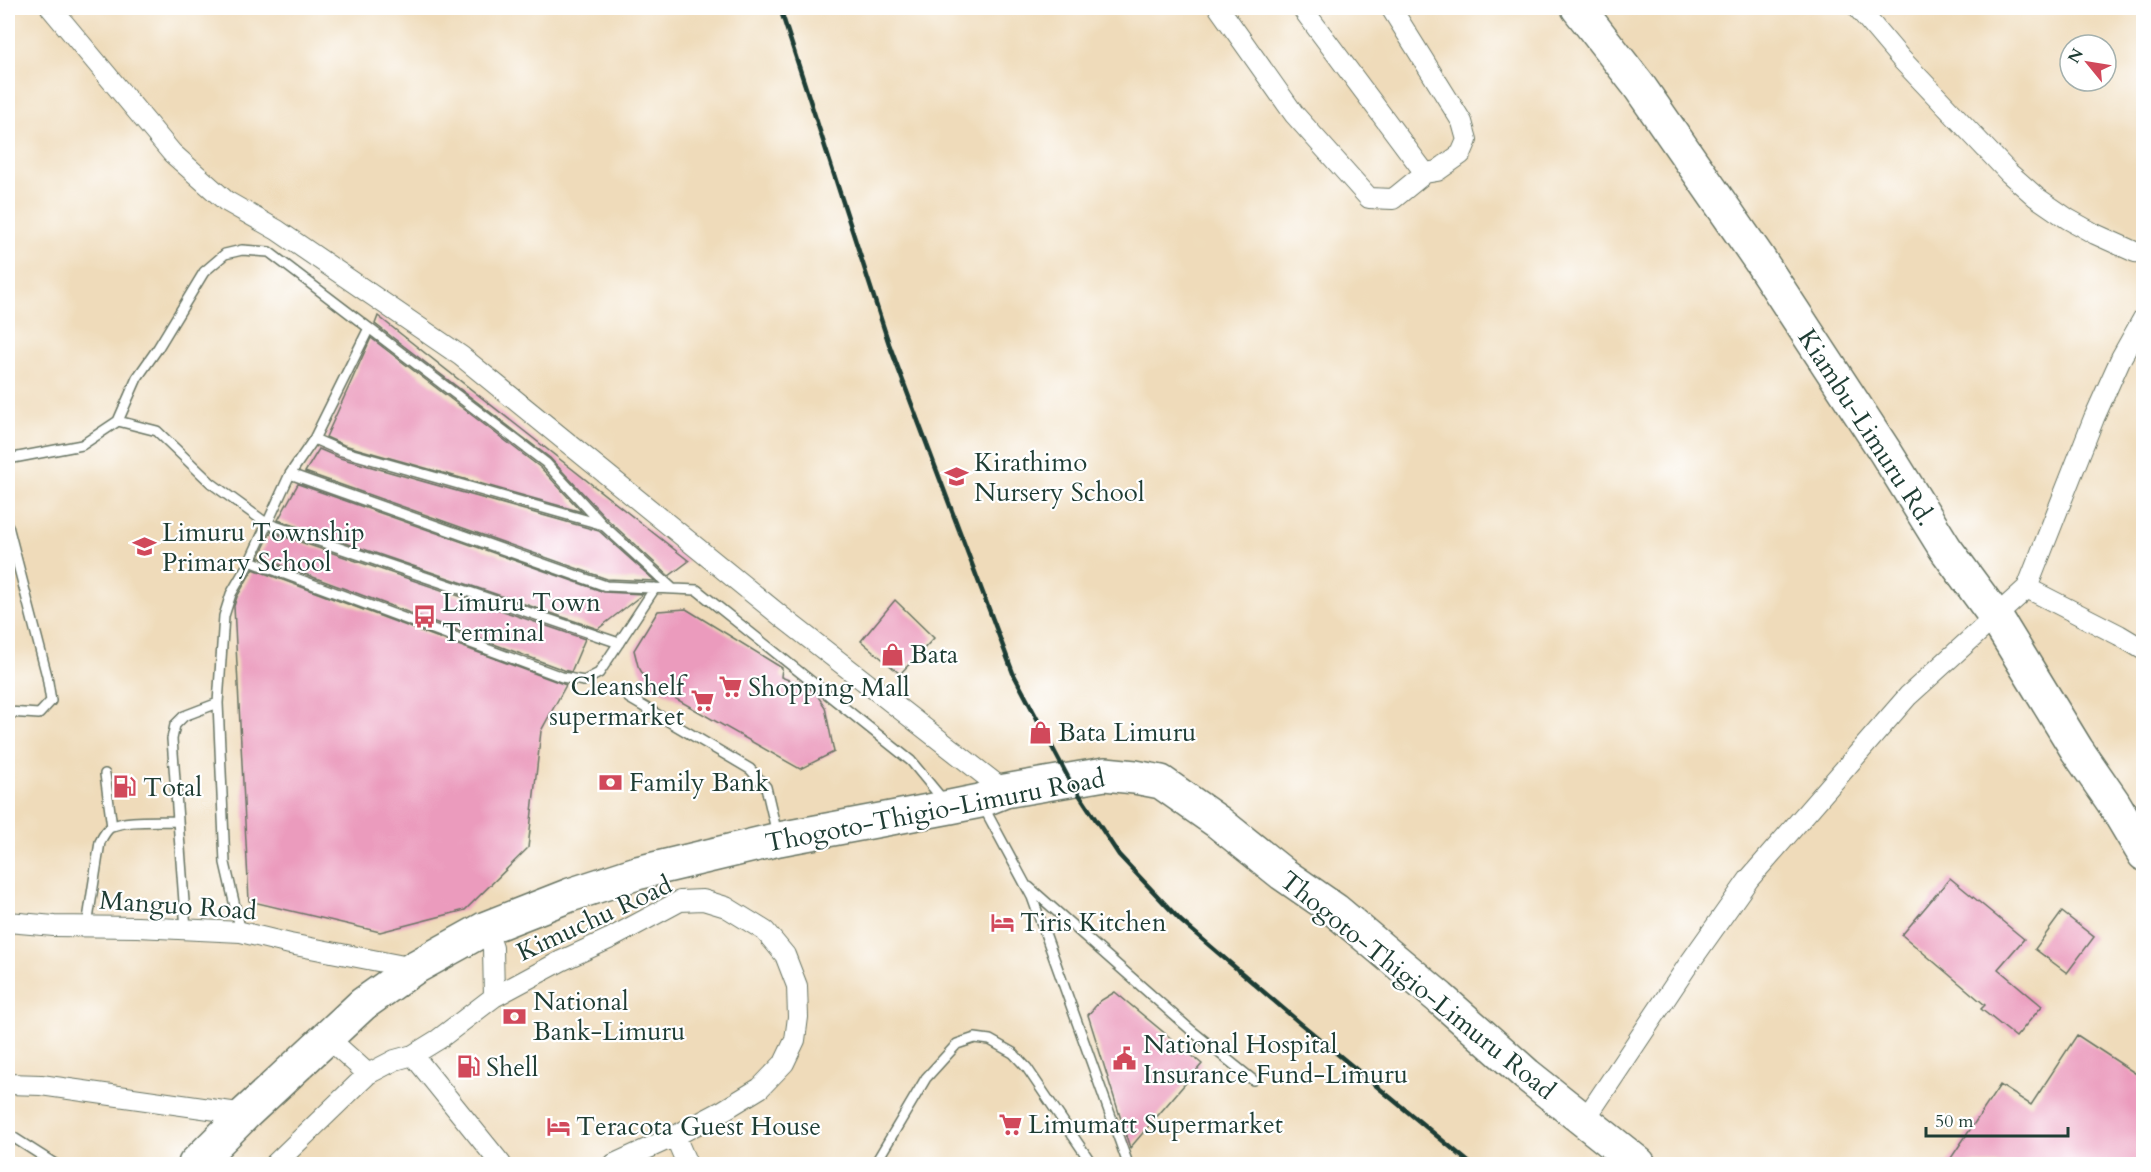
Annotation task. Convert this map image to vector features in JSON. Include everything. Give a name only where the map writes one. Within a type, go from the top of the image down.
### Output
[{"type":"highway","name":"Kiambu-Limuru Rd.","points":[[1578,8],[1639,86],[1759,259],[1886,453],[1945,548],[1995,616],[2144,854]]},
{"type":"highway","name":"Thogoto-Thigio-Limuru Road","points":[[195,1164],[245,1114],[363,1005],[414,969],[486,928],[570,895],[627,876],[779,839],[1105,774],[1161,782],[1218,822],[1283,874],[1335,910],[1527,1075],[1639,1164]]},
{"type":"street","points":[[51,8],[172,153],[226,201],[277,230],[461,356],[782,616],[978,800]]},
{"type":"street","points":[[1219,8],[1294,114],[1369,198],[1394,199],[1425,174],[1437,171],[1450,163],[1461,154],[1467,140],[1462,122],[1391,8]]},
{"type":"street","points":[[1302,8],[1425,174]]},
{"type":"street","points":[[1858,8],[1902,60],[2009,173],[2036,197],[2095,234],[2134,252],[2144,253]]},
{"type":"street","points":[[1584,1121],[1686,968],[1749,879],[1908,696],[2027,588],[2094,418],[2121,358],[2144,317]]},
{"type":"street","points":[[2027,588],[2144,650]]},
{"type":"street","name":"Kimuchu Road","points":[[275,1164],[368,1074],[395,1060],[413,1054],[439,1039],[494,997],[680,901],[703,900],[726,907],[765,931],[785,956],[797,986],[798,1017],[795,1040],[784,1063],[760,1088],[675,1136],[614,1164]]},
{"type":"street","name":"Manguo Road","points":[[8,922],[241,932],[414,969]]},
{"type":"street","name":"Kimuchu Road","points":[[486,928],[493,948],[494,997]]},
{"type":"street","points":[[327,1037],[368,1074]]},
{"type":"street","points":[[413,1054],[501,1164]]},
{"type":"street","points":[[11,1087],[41,1085],[245,1114]]},
{"type":"street","points":[[675,1136],[687,1164]]},
{"type":"lane","points":[[8,459],[82,445],[118,421],[137,378],[204,272],[225,254],[242,250],[269,252],[546,463],[603,525],[673,589]]},
{"type":"lane","points":[[241,932],[225,863],[218,704],[224,616],[231,594],[250,561],[290,474],[314,439],[369,328]]},
{"type":"lane","points":[[118,421],[157,431],[211,483],[266,523],[620,643]]},
{"type":"lane","points":[[314,439],[342,451],[603,525]]},
{"type":"lane","points":[[290,474],[606,586],[697,590],[911,761],[978,800],[1032,897],[1128,1164]]},
{"type":"lane","points":[[8,526],[47,676],[51,701],[39,714],[8,712]]},
{"type":"lane","points":[[250,561],[562,677],[584,681],[599,673],[655,588]]},
{"type":"lane","points":[[629,698],[750,769],[766,787],[779,839]]},
{"type":"lane","points":[[186,929],[172,739],[176,725],[184,716],[218,704]]},
{"type":"lane","points":[[105,774],[112,827]]},
{"type":"lane","points":[[87,926],[100,842],[105,833],[122,823],[178,821]]},
{"type":"lane","points":[[1025,883],[1191,1031],[1253,1080]]},
{"type":"lane","points":[[875,1164],[926,1078],[957,1044],[975,1038],[990,1040],[1013,1053],[1027,1068],[1092,1164]]},
{"type":"lane","points":[[8,1134],[55,1164]]},
{"type":"building","points":[[378,316],[689,561],[669,576],[608,520],[550,458],[375,324]]},
{"type":"building","points":[[371,338],[541,468],[582,512],[344,445],[326,437]]},
{"type":"building","points":[[319,449],[340,458],[599,531],[655,581],[607,579],[305,472]]},
{"type":"building","points":[[298,484],[604,592],[643,594],[598,629],[278,520]]},
{"type":"building","points":[[271,532],[585,639],[571,672],[564,670],[259,557]]},
{"type":"building","points":[[253,569],[566,685],[541,731],[528,848],[465,910],[380,932],[249,901],[234,606]]},
{"type":"building","points":[[895,600],[934,638],[900,674],[861,641]]},
{"type":"building","name":"Shopping Mall","points":[[686,609],[782,668],[781,677],[809,688],[817,695],[825,707],[834,752],[800,769],[648,683],[638,666],[634,650],[658,611]]},
{"type":"building","points":[[1950,878],[2024,939],[1998,969],[2042,1006],[2016,1037],[1981,1009],[1985,1005],[1902,935]]},
{"type":"building","points":[[2062,912],[2094,937],[2067,973],[2035,949]]},
{"type":"building","points":[[1115,992],[1202,1064],[1130,1148],[1088,1015],[1100,1001]]},
{"type":"building","points":[[2077,1035],[2144,1079],[2144,1164],[1947,1164],[2000,1085],[2031,1105]]},
{"type":"railway","points":[[780,8],[889,344],[1013,673],[1069,779],[1119,855],[1181,921],[1471,1164]]},
{"type":"place","name":"Kirathimo Nursery School","points":[[956,477]]},
{"type":"place","name":"Limuru Township Primary School","points":[[144,547]]},
{"type":"place","name":"Limuru Town Terminal","points":[[424,617]]},
{"type":"place","name":"Bata","points":[[892,654]]},
{"type":"place","name":"Shopping Mall","points":[[730,687]]},
{"type":"place","name":"Cleanshelf supermarket","points":[[702,701]]},
{"type":"place","name":"Bata Limuru","points":[[1040,732]]},
{"type":"place","name":"Family Bank","points":[[611,782]]},
{"type":"place","name":"Total","points":[[125,787]]},
{"type":"place","name":"Tiris Kitchen","points":[[1002,922]]},
{"type":"place","name":"National Bank-Limuru","points":[[515,1016]]},
{"type":"place","name":"National Hospital Insurance Fund-Limuru","points":[[1125,1059]]},
{"type":"place","name":"Shell","points":[[468,1067]]},
{"type":"place","name":"Limumatt Supermarket","points":[[1010,1124]]},
{"type":"place","name":"Teracota Guest House","points":[[558,1126]]}]
